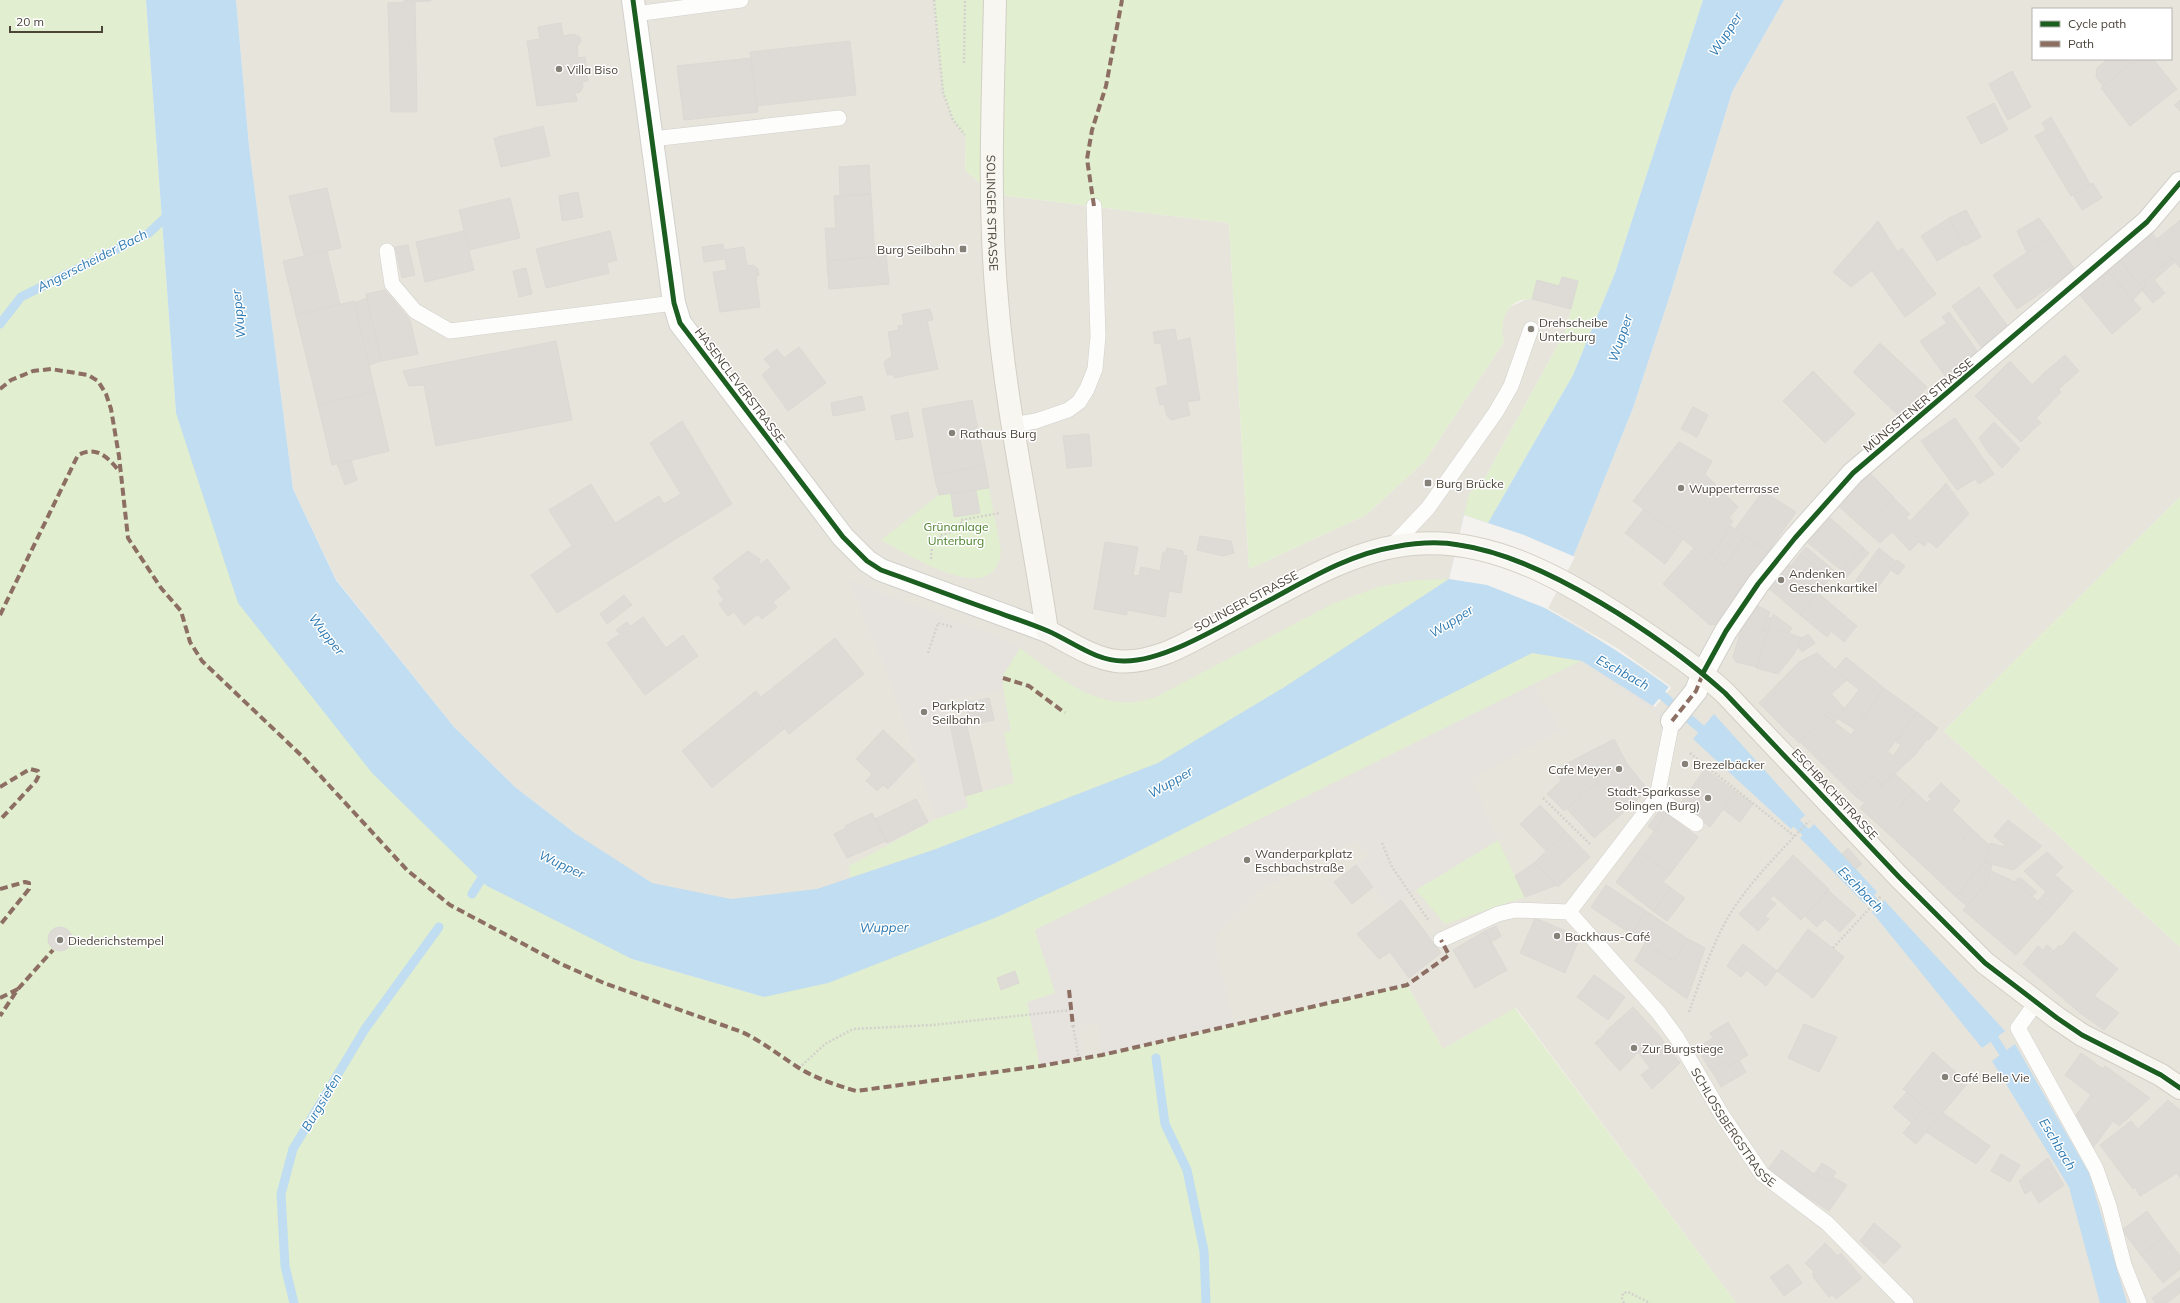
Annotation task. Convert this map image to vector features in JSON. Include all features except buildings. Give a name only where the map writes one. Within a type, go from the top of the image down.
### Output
[{"type":"main road","name":"SOLINGER STRASSE","points":[[995,0],[992,186],[996,299],[1012,424],[1047,631],[1105,659],[1124,662],[1152,657],[1180,647],[1320,573],[1354,558],[1391,547],[1434,543],[1457,544]]},
{"type":"main road","name":"ESCHBACHSTRASSE","points":[[1457,544],[1494,553],[1529,565],[1561,581],[1614,612],[1685,660],[1699,682],[1725,693],[1968,947],[2036,1003],[2082,1034],[2142,1064],[2180,1088]]},
{"type":"street","name":"HASENCLEVERSTRASSE","points":[[634,7],[674,303],[680,323],[843,537],[867,561],[881,570],[1047,631]]},
{"type":"street","name":"MÜNGSTENER STRASSE","points":[[1699,682],[1726,631],[1758,584],[1795,538],[1853,473],[2147,222],[2180,183]]},
{"type":"street","points":[[1672,721],[1699,682]]},
{"type":"lane","name":"HASENCLEVERSTRASSE","points":[[634,7],[741,0]]},
{"type":"lane","points":[[652,139],[839,118]]},
{"type":"lane","points":[[1012,424],[1036,421],[1068,410],[1079,402],[1087,389],[1095,369],[1098,336],[1094,206]]},
{"type":"lane","points":[[387,251],[392,284],[415,311],[450,331],[674,303]]},
{"type":"lane","points":[[1391,547],[1428,508],[1496,412],[1511,386],[1531,330]]},
{"type":"lane","points":[[1442,940],[1498,914],[1515,910],[1570,912],[1657,797],[1672,721]]},
{"type":"lane","points":[[1657,797],[1696,824]]},
{"type":"lane","name":"SCHLOSSBERGSTRASSE","points":[[1570,912],[1658,1012],[1677,1038],[1722,1115],[1762,1174],[1827,1223],[1906,1303]]},
{"type":"lane","points":[[2036,1003],[2018,1028],[2096,1168],[2124,1265],[2139,1303]]},
{"type":"path","points":[[934,0],[942,92],[953,120]]},
{"type":"path","points":[[932,554],[932,544],[941,543],[940,535],[949,533],[949,527],[961,525],[961,520],[1005,513]]},
{"type":"path","points":[[928,654],[938,623]]},
{"type":"path","points":[[1687,750],[1794,836]]},
{"type":"path","points":[[1543,798],[1608,862]]},
{"type":"path","points":[[1687,1017],[1704,969],[1730,915],[1760,872],[1810,819]]},
{"type":"path","points":[[1382,843],[1392,867],[1442,940]]},
{"type":"path","points":[[1833,948],[1867,909],[1881,896]]},
{"type":"path","points":[[799,1068],[825,1044],[852,1029],[933,1025],[1071,1010]]},
{"type":"path","points":[[1073,1026],[1079,1059]]},
{"type":"path","points":[[1624,1303],[1622,1299],[1623,1293],[1628,1292],[1650,1303]]},
{"type":"shaded area","points":[[236,0],[934,0],[943,92],[953,120],[966,138],[965,170],[992,194],[1229,223],[1249,569],[1366,515],[1425,461],[1504,342],[1501,332],[1504,314],[1510,307],[1527,299],[1537,280],[1559,285],[1562,277],[1578,281],[1566,330],[1485,478],[1469,494],[1573,556],[1633,408],[1671,292],[1732,92],[1784,0],[2180,0],[2180,497],[1944,731],[2180,947],[2180,1303],[1736,1303],[1516,1008],[1443,1049],[1407,985],[1102,1055],[1040,1066],[764,997],[576,834],[515,787],[454,727],[336,579],[293,489],[249,146]]},
{"type":"shaded area","name":"Parkplatz Seilbahn","points":[[848,580],[993,635],[1020,648],[1003,675],[1003,690],[945,700],[968,807],[936,819],[892,685]]},
{"type":"shaded area","points":[[1581,661],[1653,706],[1672,721],[1665,720]]},
{"type":"shaded area","name":"Wanderparkplatz Eschbachstraße","points":[[1581,661],[1533,686],[1562,730],[1471,778],[1498,840],[1416,890],[1390,908],[1356,865],[1370,854],[1355,840],[1256,892],[1232,915],[1216,936],[1214,944],[1234,1024],[1102,1055],[1097,1023],[1079,1025],[1083,1058],[1040,1066],[1027,1002],[1055,993],[1035,930]]},
{"type":"green space","points":[[0,0],[146,0],[176,413],[632,959],[764,997],[1113,864],[1532,653],[1581,661],[1035,930],[1056,993],[1041,1066],[1102,1055],[1407,985],[1443,1049],[1515,1008],[1736,1303],[0,1303]]},
{"type":"green space","points":[[934,0],[1703,0],[1615,273],[1573,375],[1488,523],[1464,515],[1469,494],[1485,478],[1566,330],[1578,281],[1562,277],[1559,286],[1537,280],[1532,299],[1516,302],[1511,307],[1506,313],[1502,327],[1504,342],[1425,461],[1366,515],[1249,569],[1229,223],[992,194],[965,170],[966,138],[953,120],[943,92]]},
{"type":"green space","name":"Grünanlage Unterburg","points":[[989,488],[1001,551],[995,569],[983,577],[967,578],[948,573],[910,556],[881,540],[939,495]]},
{"type":"green space","points":[[2180,497],[2180,947],[1944,731]]},
{"type":"green space","points":[[1449,579],[1283,688],[1158,763],[936,849],[850,878],[849,866],[936,819],[968,807],[965,796],[1014,783],[1004,732],[1011,731],[1002,682],[1003,675],[1020,648],[1067,682],[1083,691],[1100,698],[1118,702],[1136,702],[1156,697],[1332,604],[1378,587],[1416,580]]},
{"type":"green space","points":[[1498,840],[1525,897],[1445,924],[1416,890]]},
{"type":"water","name":"Wupper","points":[[146,0],[236,0],[249,146],[293,489],[336,580],[454,727],[515,787],[576,834],[652,883],[731,899],[817,889],[936,849],[1158,763],[1283,688],[1449,579],[1464,515],[1488,523],[1573,375],[1615,273],[1703,0],[1784,0],[1732,92],[1671,292],[1633,408],[1571,562],[1545,608],[1616,650],[1669,687],[1653,706],[1582,661],[1532,653],[1113,864],[997,917],[828,983],[764,997],[632,959],[487,886],[372,773],[238,603],[176,413]]},
{"type":"water","points":[[1714,714],[1805,815],[1791,829],[1693,739]]},
{"type":"water","points":[[1814,824],[1877,892],[1865,904],[1800,838]]},
{"type":"water","points":[[1884,900],[2005,1031],[1982,1048],[1872,912]]},
{"type":"water","points":[[2015,1044],[2089,1173],[2127,1303],[2100,1303],[2069,1187],[1992,1061]]},
{"type":"pier","points":[[1464,515],[1524,535],[1575,557],[1548,608],[1617,648],[1670,686],[1671,688],[1655,707],[1653,706],[1669,687],[1643,668],[1583,629],[1545,608],[1487,585],[1449,579]]},
{"type":"waterway","name":"Angerscheider Bach","points":[[0,324],[21,297],[149,233],[170,213]]},
{"type":"waterway","name":"Eschbach","points":[[1654,688],[1710,737]]},
{"type":"waterway","name":"Eschbach","points":[[1789,816],[1814,840]]},
{"type":"waterway","name":"Burgsiefen","points":[[472,894],[487,870]]},
{"type":"waterway","name":"Eschbach","points":[[1862,889],[1887,915]]},
{"type":"waterway","name":"Burgsiefen","points":[[294,1303],[285,1266],[281,1194],[293,1149],[365,1029],[439,927]]},
{"type":"waterway","name":"Eschbach","points":[[1988,1029],[2009,1062]]},
{"type":"waterway","points":[[1156,1058],[1165,1124],[1187,1170],[1204,1251],[1206,1303]]},
{"type":"marked path","points":[[1094,206],[1087,159],[1092,130],[1106,86],[1122,0]]},
{"type":"marked path","points":[[0,389],[11,380],[33,371],[51,369],[88,375],[98,381],[106,394],[111,409],[119,456],[128,538],[161,588],[181,611],[190,642],[202,661],[303,757],[407,870],[450,905],[561,964],[604,983],[742,1032],[799,1068],[827,1081],[856,1091],[1040,1066],[1102,1055],[1407,985],[1449,955],[1441,940]]},
{"type":"marked path","points":[[0,615],[78,455],[91,451],[102,454],[120,472]]},
{"type":"marked path","points":[[1672,721],[1696,691],[1704,671]]},
{"type":"marked path","points":[[1003,678],[1029,686],[1065,713]]},
{"type":"marked path","points":[[0,787],[30,769],[38,771],[39,775],[36,781],[0,820]]},
{"type":"marked path","points":[[0,889],[25,882],[29,883],[29,889],[0,925]]},
{"type":"marked path","points":[[18,989],[53,950]]},
{"type":"marked path","points":[[0,998],[18,989],[0,1016]]},
{"type":"marked path","points":[[1069,990],[1073,1026]]},
{"type":"cycle path","points":[[633,0],[674,303],[680,323],[843,537],[867,561],[881,570],[1048,631],[1095,655],[1125,661],[1142,659],[1179,647],[1199,638],[1330,568],[1378,550],[1418,544],[1451,544],[1492,553],[1528,565],[1564,582],[1600,602],[1636,625],[1669,648],[1725,693],[1899,877],[1985,963],[2057,1018],[2082,1035],[2161,1075],[2180,1088]]},
{"type":"cycle path","points":[[1703,673],[1726,631],[1758,584],[1795,538],[1853,473],[2147,222],[2180,183]]},
{"type":"place","name":"Villa Biso","points":[[559,69]]},
{"type":"place","name":"Burg Seilbahn","points":[[963,249]]},
{"type":"place","name":"Drehscheibe Unterburg","points":[[1531,329]]},
{"type":"place","name":"Rathaus Burg","points":[[952,433]]},
{"type":"place","name":"Burg Brücke","points":[[1428,483]]},
{"type":"place","name":"Wupperterrasse","points":[[1681,488]]},
{"type":"place","name":"Andenken Geschenkartikel","points":[[1781,580]]},
{"type":"place","name":"Parkplatz Seilbahn","points":[[924,712]]},
{"type":"place","name":"Brezelbäcker","points":[[1685,764]]},
{"type":"place","name":"Cafe Meyer","points":[[1619,769]]},
{"type":"place","name":"Stadt-Sparkasse Solingen (Burg)","points":[[1708,798]]},
{"type":"place","name":"Wanderparkplatz Eschbachstraße","points":[[1247,860]]},
{"type":"place","name":"Backhaus-Café","points":[[1557,936]]},
{"type":"place","name":"Diederichstempel","points":[[60,940]]},
{"type":"place","name":"Zur Burgstiege","points":[[1634,1048]]},
{"type":"place","name":"Café Belle Vie","points":[[1945,1077]]}]
